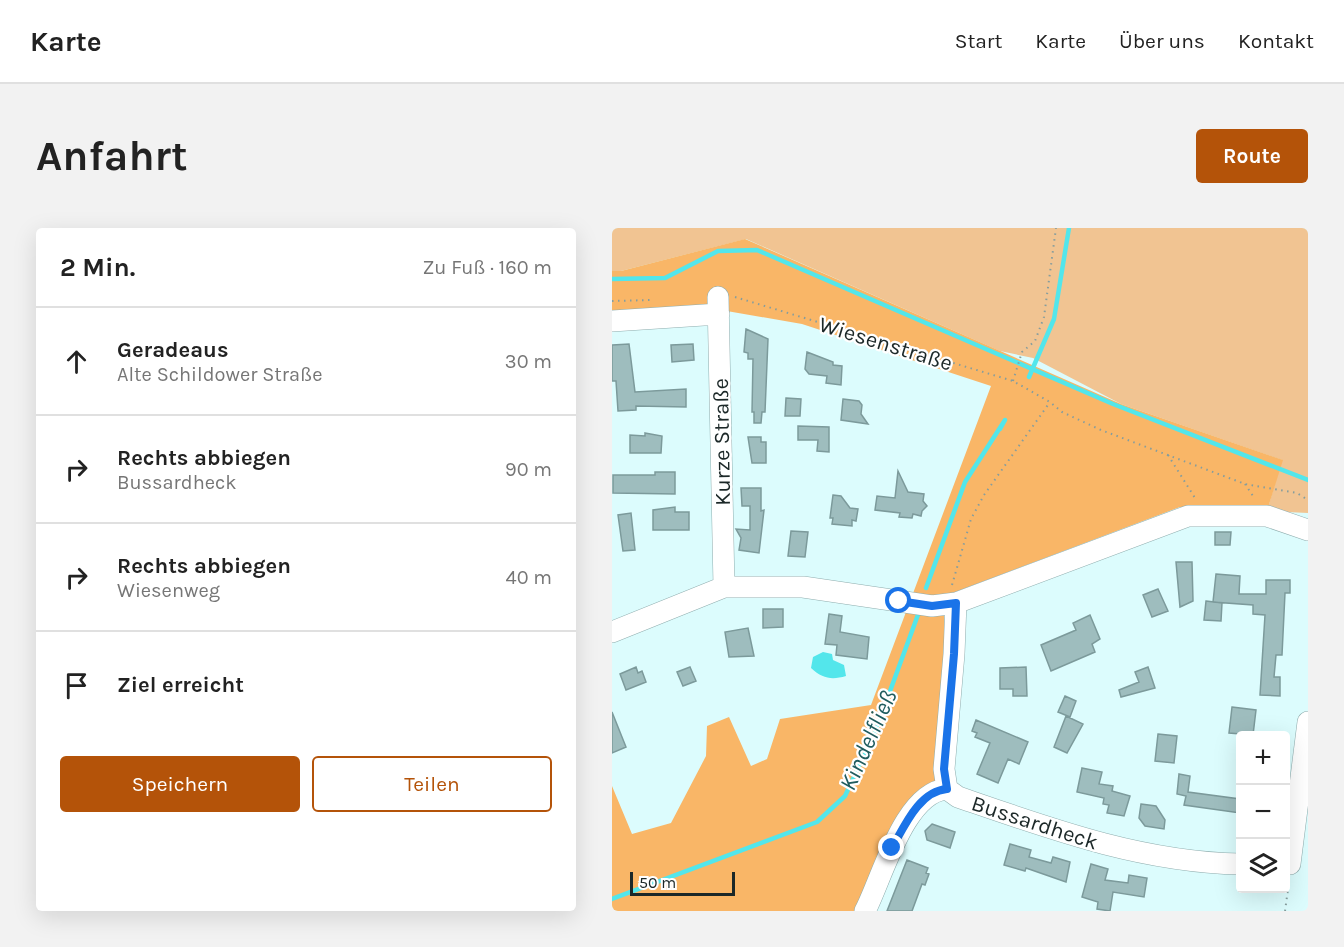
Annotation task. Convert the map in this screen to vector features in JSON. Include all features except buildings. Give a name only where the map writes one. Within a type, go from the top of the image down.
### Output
[{"type":"street","points":[[612,321],[718,306]]},
{"type":"street","name":"Kurze Straße","points":[[718,306],[724,587]]},
{"type":"street","points":[[612,632],[724,587],[803,587],[932,603],[1188,516],[1205,514],[1267,516],[1308,530]]},
{"type":"street","name":"Bussardheck","points":[[932,603],[954,654],[944,769],[947,789],[958,797],[1107,846],[1197,863],[1236,864]]},
{"type":"street","points":[[1295,864],[1308,722]]},
{"type":"street","points":[[864,911],[892,848],[910,815],[929,796],[938,790],[947,789]]},
{"type":"path","points":[[1013,381],[1022,352],[1035,341],[1044,317],[1056,228]]},
{"type":"path","name":"Wiesenstraße","points":[[718,306],[734,297],[1013,381],[1050,402],[1062,412],[1091,425],[1245,484],[1297,493],[1308,500]]},
{"type":"path","points":[[932,603],[955,573],[971,519],[984,495],[1050,402]]},
{"type":"path","points":[[1168,454],[1205,514]]},
{"type":"path","points":[[1285,911],[1295,864]]},
{"type":"shaded area","points":[[612,228],[1308,228],[1308,513],[1267,511],[1282,460],[1121,404],[1033,358],[1000,351],[746,239],[621,271],[612,271]]},
{"type":"shaded area","points":[[745,239],[1121,404],[1283,460],[1267,511],[1180,507],[942,597],[948,652],[937,783],[856,911],[612,911],[612,786],[632,834],[671,823],[706,756],[707,726],[729,717],[751,766],[767,759],[780,719],[871,705],[991,386],[802,324],[721,310],[612,314],[612,271],[621,271]]},
{"type":"water","points":[[823,652],[832,654],[833,660],[844,665],[846,676],[828,678],[811,668],[813,657]]},
{"type":"waterway","name":"Kindelfließ","points":[[1029,377],[1054,319],[1069,228]]},
{"type":"waterway","points":[[612,279],[665,278],[718,251],[757,250],[1113,404],[1308,480]]},
{"type":"waterway","name":"Kindelfließ","points":[[926,588],[965,482],[1005,420],[1000,429]]},
{"type":"waterway","name":"Kindelfließ","points":[[612,899],[817,822],[845,796],[875,732],[919,612]]},
{"type":"route","points":[[892,848],[910,815],[929,796],[938,790],[947,789],[944,769],[956,603],[932,606],[899,601]]}]
